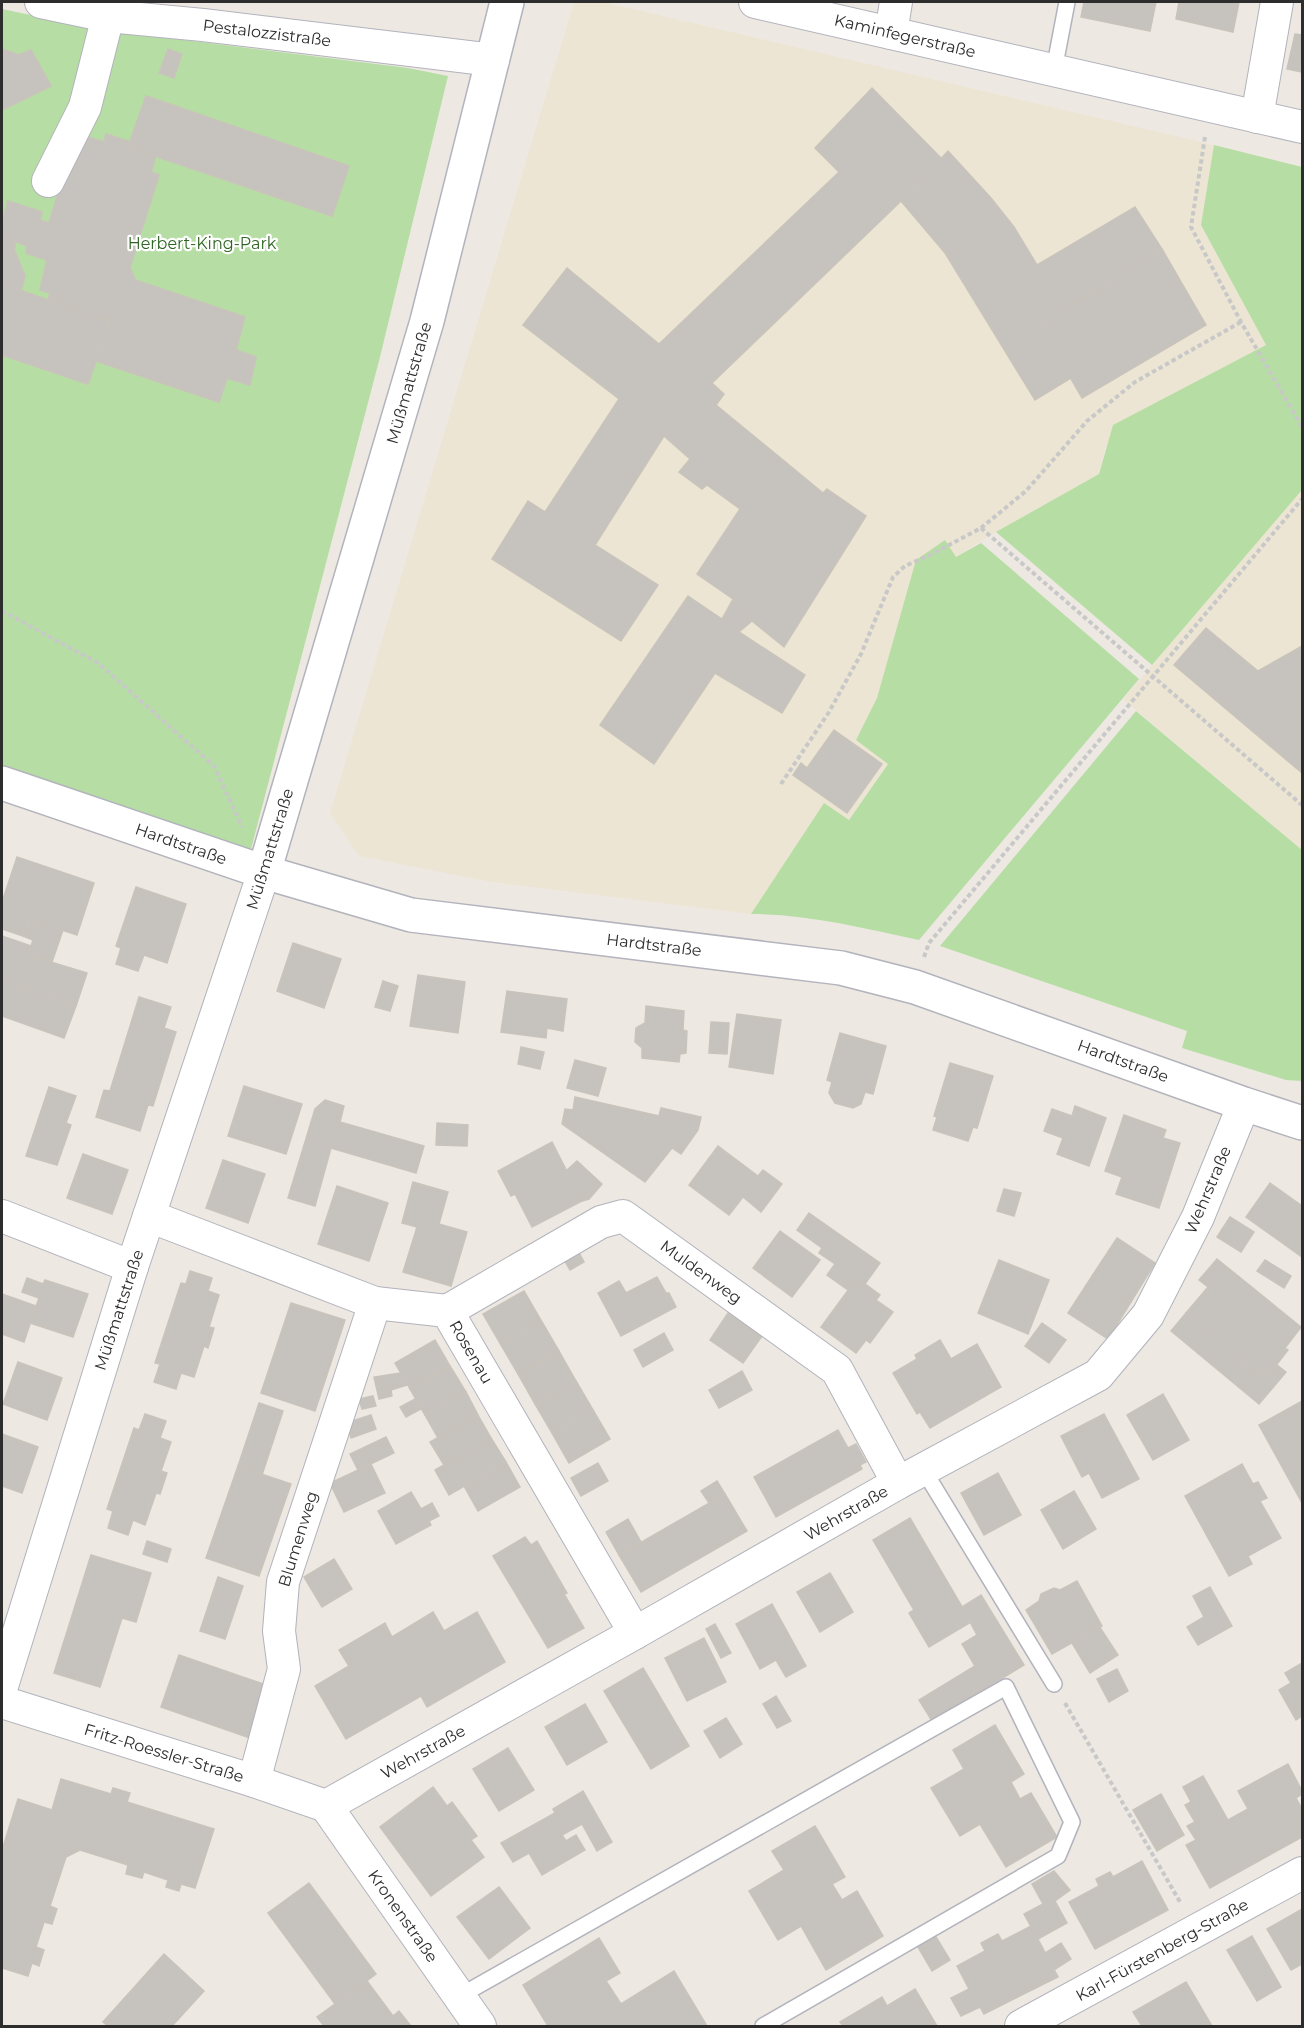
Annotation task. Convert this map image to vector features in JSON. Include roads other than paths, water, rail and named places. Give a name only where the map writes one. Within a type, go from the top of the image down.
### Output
[{"type":"street","name":"Pestalozzistraße","points":[[41,2],[106,9],[203,25],[493,60]]},
{"type":"street","name":"Müßmattstraße","points":[[2,1686],[132,1267],[264,872],[428,321],[507,2]]},
{"type":"street","name":"Kaminfegerstraße","points":[[755,2],[1302,128]]},
{"type":"street","points":[[891,33],[896,2]]},
{"type":"street","points":[[1257,117],[1277,2]]},
{"type":"street","points":[[48,181],[85,107],[106,9]]},
{"type":"street","name":"Hardtstraße","points":[[2,783],[264,872],[411,915],[841,968],[915,987],[1302,1123]]},
{"type":"street","name":"Wehrstraße","points":[[326,1806],[635,1634],[910,1476],[1098,1375],[1148,1315],[1198,1217],[1244,1104]]},
{"type":"street","points":[[2,1216],[132,1267]]},
{"type":"street","name":"Rosenau","points":[[149,1216],[375,1303],[447,1311],[635,1634]]},
{"type":"street","name":"Muldenweg","points":[[447,1311],[601,1222],[623,1216],[837,1370],[910,1476]]},
{"type":"street","name":"Blumenweg","points":[[254,1781],[284,1669],[279,1630],[283,1582],[375,1303]]},
{"type":"street","name":"Fritz-Roessler-Straße","points":[[2,1702],[326,1806]]},
{"type":"street","name":"Kronenstraße","points":[[326,1806],[480,2026]]},
{"type":"street","name":"Karl-Fürstenberg-Straße","points":[[1021,2026],[1302,1873]]},
{"type":"lane","points":[[1054,70],[1067,2]]},
{"type":"lane","points":[[910,1476],[1054,1684]]},
{"type":"lane","points":[[458,1997],[1006,1687],[1072,1822],[1058,1856],[763,2026]]},
{"type":"park label","name":"Herbert-King-Park","points":[[202,243]]}]
